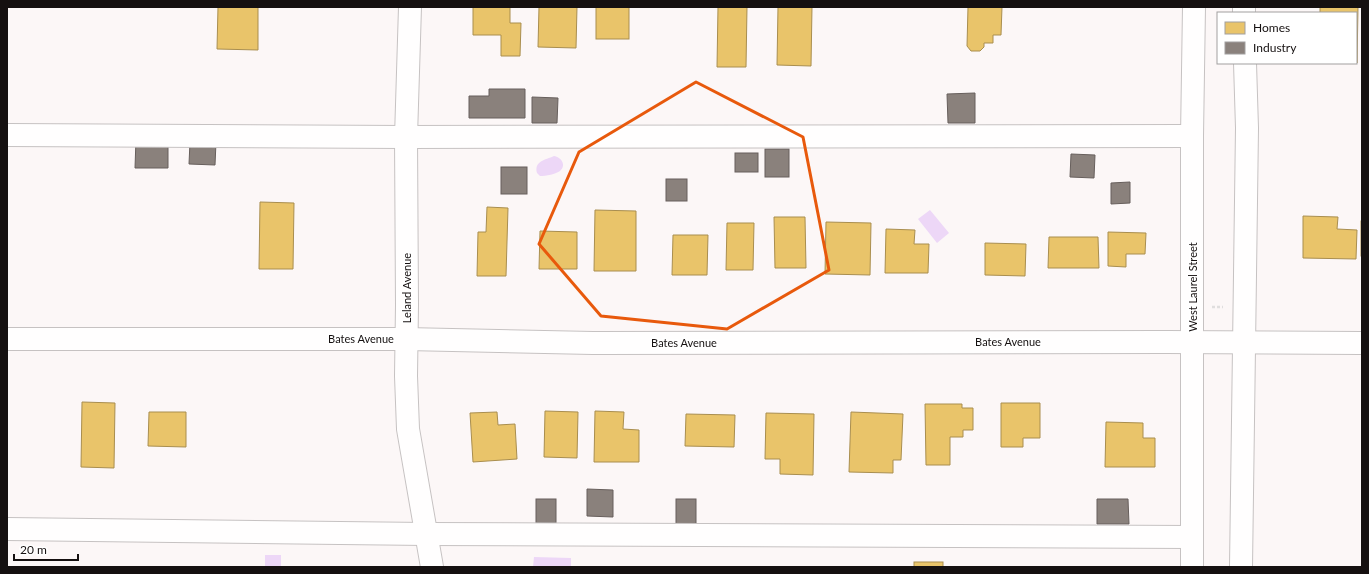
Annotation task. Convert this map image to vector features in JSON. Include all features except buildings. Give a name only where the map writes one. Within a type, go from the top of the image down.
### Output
[{"type":"street","name":"Leland Avenue","points":[[410,7],[406,137],[406,376],[408,429],[432,567]]},
{"type":"street","name":"West Laurel Street","points":[[1192,567],[1192,136],[1194,7]]},
{"type":"street","points":[[1241,567],[1247,128],[1246,64]]},
{"type":"street","points":[[7,135],[406,137],[1192,136]]},
{"type":"street","name":"Bates Avenue","points":[[7,339],[406,339],[593,343],[1244,342],[1362,344]]},
{"type":"street","points":[[7,529],[426,534],[1192,537]]},
{"type":"path","points":[[1211,307],[1226,308]]},
{"type":"highlighted area","points":[[696,82],[803,137],[829,270],[727,329],[601,316],[539,244],[579,152]]},
{"type":"shaded area","points":[[554,156],[561,160],[563,164],[562,169],[553,174],[540,176],[536,169],[539,163]]},
{"type":"shaded area","points":[[930,210],[949,233],[937,243],[918,219]]},
{"type":"shaded area","points":[[265,555],[281,555],[281,567],[265,567]]},
{"type":"shaded area","points":[[534,557],[571,558],[571,567],[533,567]]}]
